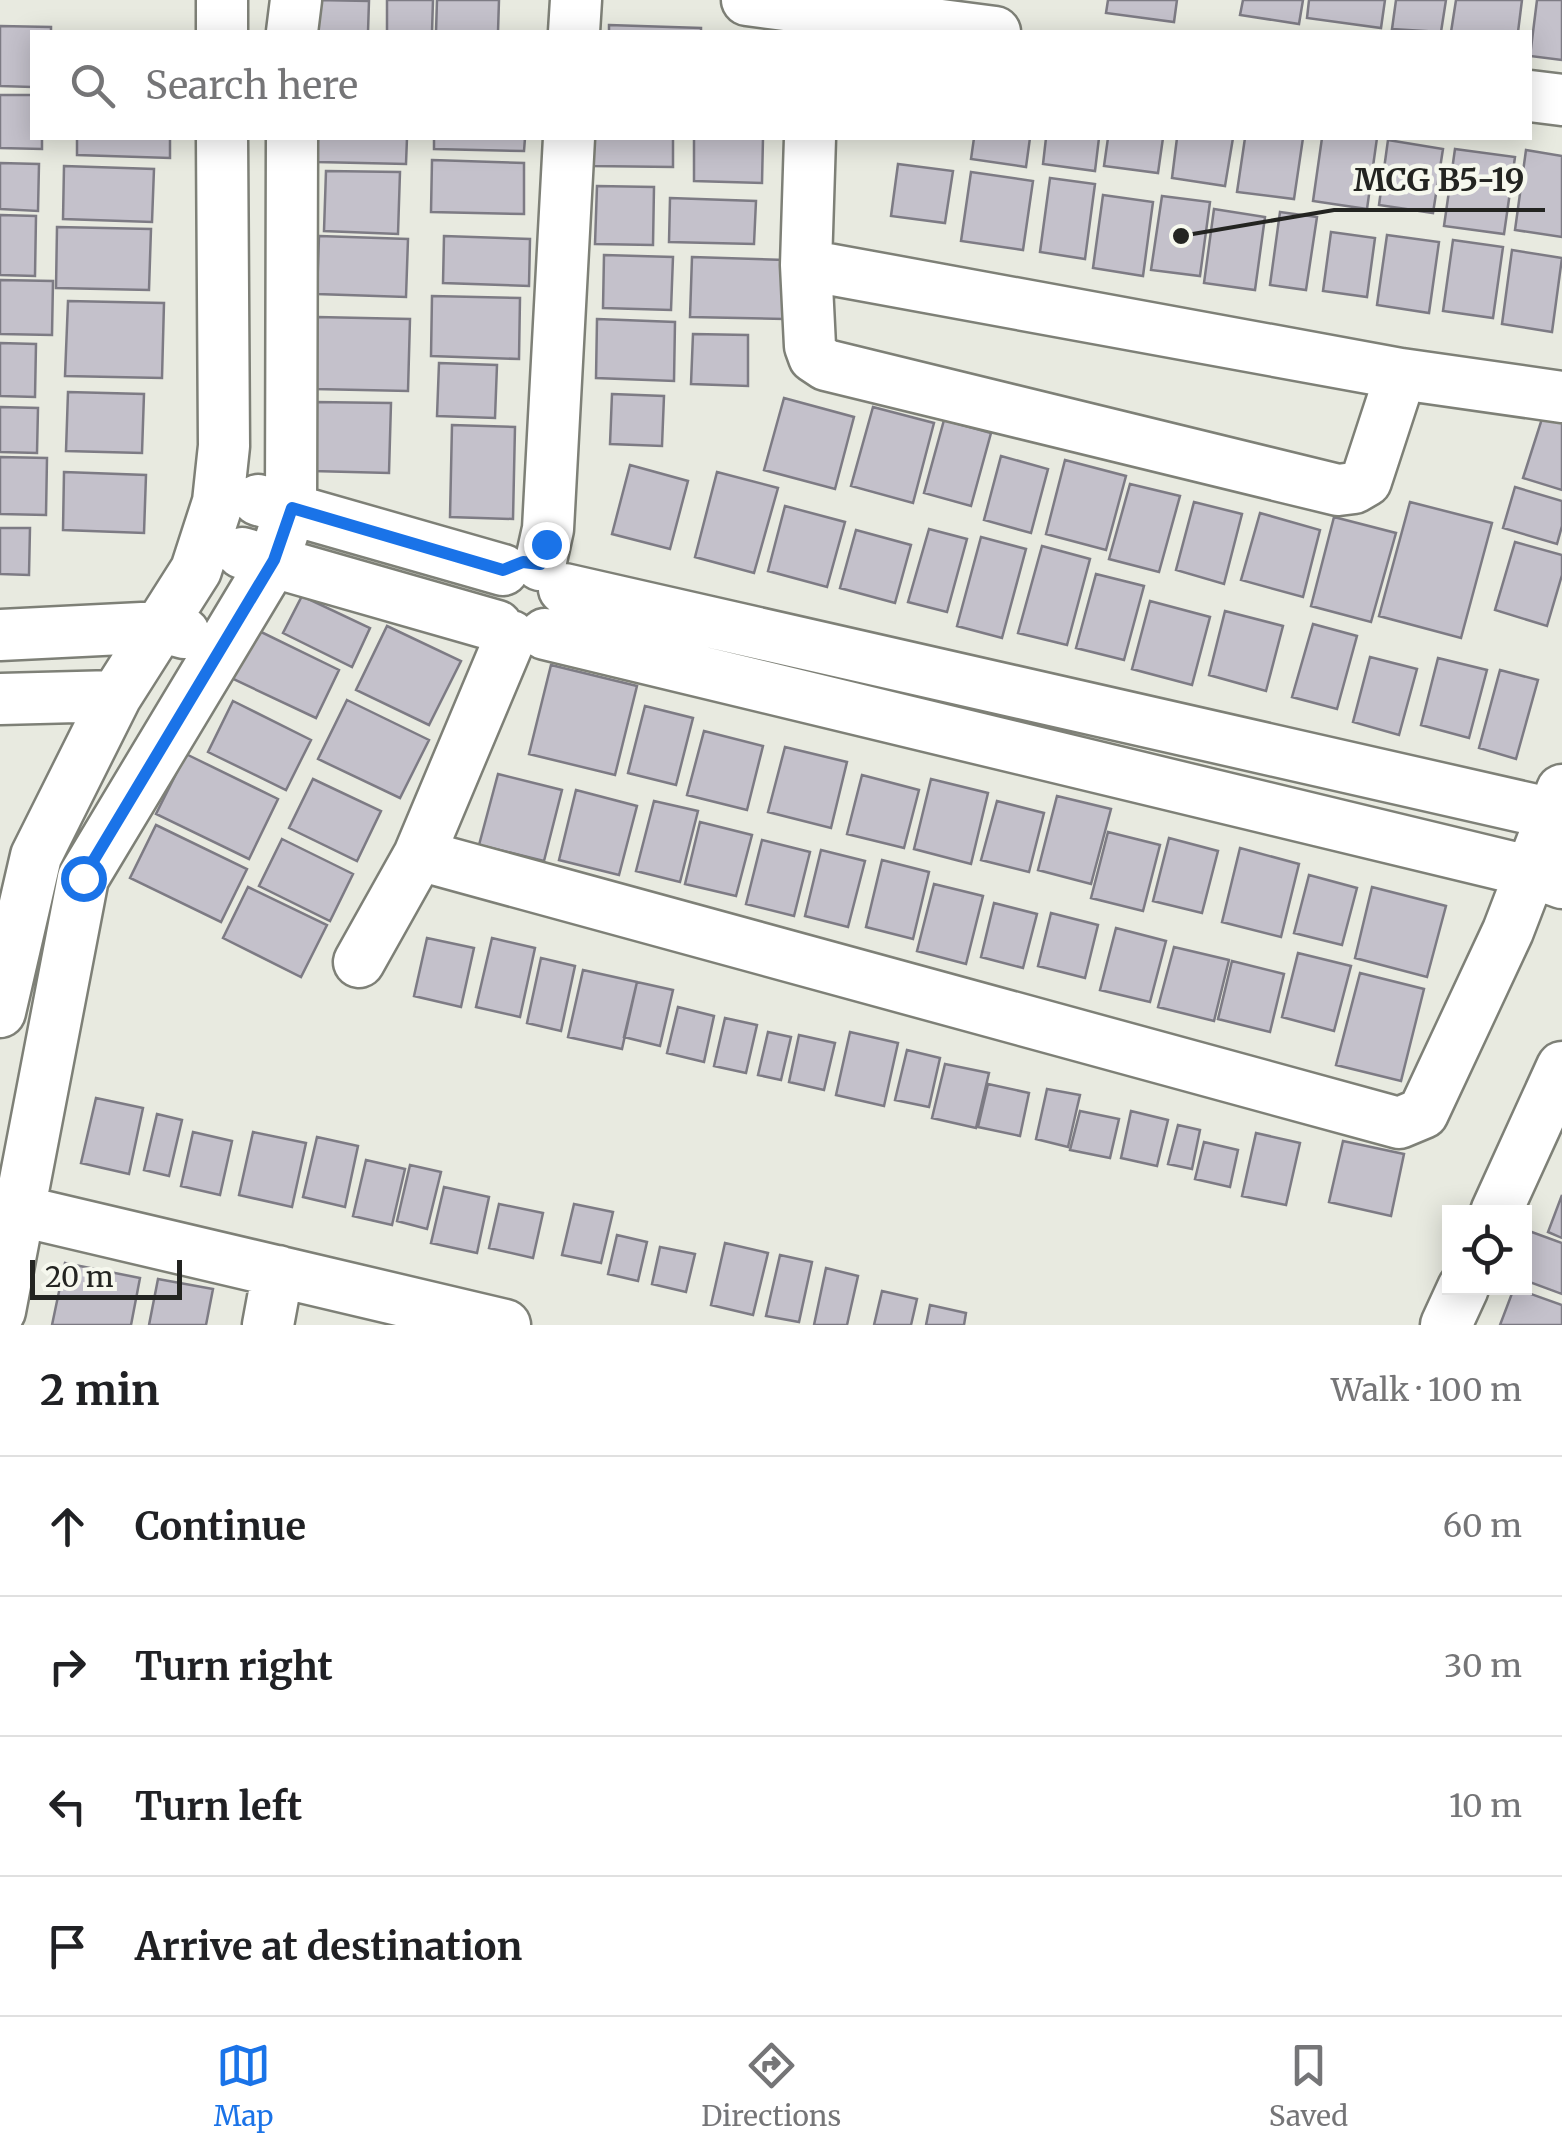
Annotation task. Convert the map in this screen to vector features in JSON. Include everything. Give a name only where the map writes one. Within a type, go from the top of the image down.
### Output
[{"type":"street","points":[[222,0],[222,30]]},
{"type":"street","points":[[292,30],[296,0]]},
{"type":"street","points":[[574,30],[576,0]]},
{"type":"street","points":[[748,0],[814,22],[959,30]]},
{"type":"street","points":[[1532,96],[1562,100]]},
{"type":"street","points":[[0,1012],[36,856],[116,696],[196,570],[218,492],[224,446],[222,140]]},
{"type":"street","points":[[0,1310],[10,1208],[83,878],[274,560],[292,508],[292,140]]},
{"type":"street","points":[[536,574],[548,529],[568,140]]},
{"type":"street","points":[[810,140],[806,266],[810,346],[814,357],[826,366],[1338,490],[1354,488],[1366,480],[1401,374]]},
{"type":"street","points":[[806,266],[1401,374],[1562,398]]},
{"type":"street","points":[[218,492],[536,574],[1560,806],[1547,878],[1423,1113],[1399,1123],[419,855]]},
{"type":"street","points":[[204,544],[274,560],[518,632],[1547,878]]},
{"type":"street","points":[[536,574],[565,606],[559,622],[518,632],[489,611],[488,593],[495,577],[536,574]]},
{"type":"street","points":[[0,636],[162,627],[224,644]]},
{"type":"street","points":[[359,962],[419,855],[518,632]]},
{"type":"street","points":[[0,699],[116,696]]},
{"type":"street","points":[[1499,1205],[1562,1067]]},
{"type":"street","points":[[10,1208],[505,1325]]},
{"type":"street","points":[[268,1325],[278,1271]]},
{"type":"street","points":[[1446,1325],[1459,1295]]},
{"type":"building","points":[[317,0],[369,1],[368,30],[316,30]]},
{"type":"building","points":[[387,0],[433,0],[432,30],[387,30]]},
{"type":"building","points":[[437,0],[499,0],[498,30],[436,30]]},
{"type":"building","points":[[1108,0],[1177,0],[1174,22],[1106,13]]},
{"type":"building","points":[[1243,0],[1303,0],[1299,24],[1240,15]]},
{"type":"building","points":[[1309,0],[1385,0],[1381,28],[1307,18]]},
{"type":"building","points":[[1396,0],[1446,0],[1441,30],[1392,29]]},
{"type":"building","points":[[1456,0],[1522,0],[1518,30],[1451,30]]},
{"type":"building","points":[[1537,0],[1562,0],[1562,60],[1532,56]]},
{"type":"building","points":[[609,25],[701,28],[701,30],[609,30]]},
{"type":"building","points":[[0,26],[51,27],[30,30],[30,87],[0,86]]},
{"type":"building","points":[[0,95],[30,95],[30,140],[42,140],[42,149],[0,148]]},
{"type":"building","points":[[77,140],[170,140],[170,158],[77,155]]},
{"type":"building","points":[[318,140],[407,140],[406,164],[317,162]]},
{"type":"building","points":[[434,140],[525,140],[524,151],[434,149]]},
{"type":"building","points":[[593,140],[673,140],[673,167],[592,166]]},
{"type":"building","points":[[694,140],[763,140],[762,183],[694,181]]},
{"type":"building","points":[[974,140],[1030,140],[1026,167],[971,159]]},
{"type":"building","points":[[1046,140],[1099,140],[1095,171],[1043,164]]},
{"type":"building","points":[[1108,140],[1163,140],[1158,173],[1104,166]]},
{"type":"building","points":[[1177,140],[1233,140],[1225,186],[1172,178]]},
{"type":"building","points":[[1245,140],[1303,140],[1294,199],[1237,192]]},
{"type":"building","points":[[1322,140],[1377,140],[1367,209],[1313,201]]},
{"type":"building","points":[[1388,140],[1443,149],[1433,213],[1379,205]]},
{"type":"building","points":[[1455,149],[1515,157],[1504,234],[1444,226]]},
{"type":"building","points":[[1526,150],[1562,156],[1562,237],[1515,230]]},
{"type":"building","points":[[432,160],[524,163],[524,214],[431,212]]},
{"type":"building","points":[[0,163],[39,164],[38,211],[0,209]]},
{"type":"building","points":[[898,164],[953,171],[945,223],[891,216]]},
{"type":"building","points":[[64,166],[154,169],[152,222],[63,219]]},
{"type":"building","points":[[326,171],[400,172],[398,234],[324,231]]},
{"type":"building","points":[[971,172],[1033,181],[1023,250],[961,241]]},
{"type":"building","points":[[1050,178],[1095,184],[1085,259],[1040,252]]},
{"type":"building","points":[[597,186],[654,187],[653,245],[595,244]]},
{"type":"building","points":[[1103,195],[1153,202],[1143,276],[1093,268]]},
{"type":"building","points":[[1162,196],[1210,202],[1200,276],[1151,270]]},
{"type":"building","points":[[670,198],[756,201],[754,244],[669,242]]},
{"type":"building","points":[[1214,209],[1265,217],[1255,290],[1204,283]]},
{"type":"building","points":[[1280,212],[1317,217],[1306,290],[1270,285]]},
{"type":"building","points":[[0,215],[36,216],[35,276],[0,275]]},
{"type":"building","points":[[57,227],[151,229],[149,290],[56,288]]},
{"type":"building","points":[[1331,232],[1375,238],[1367,297],[1323,291]]},
{"type":"building","points":[[1387,235],[1439,242],[1429,313],[1377,305]]},
{"type":"building","points":[[319,236],[408,239],[406,297],[317,294]]},
{"type":"building","points":[[444,236],[530,239],[529,286],[443,283]]},
{"type":"building","points":[[1453,240],[1503,247],[1493,318],[1443,311]]},
{"type":"building","points":[[1512,250],[1562,258],[1552,332],[1502,324]]},
{"type":"building","points":[[604,255],[673,257],[671,310],[603,308]]},
{"type":"building","points":[[692,257],[785,260],[784,319],[690,317]]},
{"type":"building","points":[[0,280],[53,281],[52,335],[0,334]]},
{"type":"building","points":[[432,296],[520,298],[519,359],[431,356]]},
{"type":"building","points":[[68,301],[164,303],[162,378],[65,376]]},
{"type":"building","points":[[317,317],[410,319],[408,391],[315,389]]},
{"type":"building","points":[[597,319],[675,322],[674,381],[596,378]]},
{"type":"building","points":[[693,334],[748,335],[748,386],[691,384]]},
{"type":"building","points":[[0,343],[36,344],[35,397],[0,396]]},
{"type":"building","points":[[439,363],[497,365],[495,418],[437,416]]},
{"type":"building","points":[[68,392],[144,394],[142,453],[66,451]]},
{"type":"building","points":[[612,394],[664,396],[662,446],[610,444]]},
{"type":"building","points":[[784,398],[854,417],[835,489],[764,470]]},
{"type":"building","points":[[315,402],[391,403],[389,473],[313,471]]},
{"type":"building","points":[[1547,403],[1562,408],[1562,490],[1523,478]]},
{"type":"building","points":[[0,407],[38,408],[37,453],[0,452]]},
{"type":"building","points":[[873,407],[934,423],[913,503],[851,486]]},
{"type":"building","points":[[944,420],[991,433],[971,506],[924,493]]},
{"type":"building","points":[[452,425],[515,427],[513,519],[450,517]]},
{"type":"building","points":[[1001,456],[1048,469],[1031,533],[984,520]]},
{"type":"building","points":[[0,457],[47,458],[46,515],[0,514]]},
{"type":"building","points":[[1065,460],[1126,476],[1106,550],[1046,534]]},
{"type":"building","points":[[630,465],[688,481],[670,549],[612,534]]},
{"type":"building","points":[[64,472],[146,475],[144,533],[63,530]]},
{"type":"building","points":[[717,472],[778,488],[754,573],[695,557]]},
{"type":"building","points":[[1130,484],[1180,496],[1159,572],[1109,559]]},
{"type":"building","points":[[1515,487],[1562,501],[1557,544],[1503,528]]},
{"type":"building","points":[[1194,502],[1242,514],[1224,584],[1176,570]]},
{"type":"building","points":[[1410,502],[1492,523],[1461,638],[1379,616]]},
{"type":"building","points":[[785,506],[845,522],[827,587],[768,571]]},
{"type":"building","points":[[1260,513],[1320,530],[1303,597],[1241,580]]},
{"type":"building","points":[[1334,517],[1396,533],[1371,622],[1311,606]]},
{"type":"building","points":[[0,528],[30,528],[29,575],[0,574]]},
{"type":"building","points":[[929,529],[967,539],[947,612],[908,602]]},
{"type":"building","points":[[856,530],[911,545],[895,603],[840,588]]},
{"type":"building","points":[[981,537],[1026,549],[1002,638],[957,626]]},
{"type":"building","points":[[1515,542],[1562,555],[1562,575],[1547,626],[1495,610]]},
{"type":"building","points":[[1042,546],[1090,559],[1067,645],[1018,633]]},
{"type":"building","points":[[1096,574],[1144,586],[1124,660],[1076,648]]},
{"type":"building","points":[[302,596],[370,628],[352,667],[283,633]]},
{"type":"building","points":[[1150,601],[1210,617],[1192,685],[1132,669]]},
{"type":"building","points":[[1225,611],[1283,626],[1266,691],[1209,675]]},
{"type":"building","points":[[1313,624],[1357,636],[1337,709],[1292,697]]},
{"type":"building","points":[[387,626],[461,661],[429,725],[356,690]]},
{"type":"building","points":[[253,628],[339,670],[316,718],[229,677]]},
{"type":"building","points":[[1370,657],[1417,669],[1399,735],[1353,722]]},
{"type":"building","points":[[1438,658],[1487,670],[1469,738],[1421,725]]},
{"type":"building","points":[[551,665],[637,686],[615,775],[529,754]]},
{"type":"building","points":[[1500,670],[1538,680],[1516,759],[1479,748]]},
{"type":"building","points":[[347,700],[429,740],[400,798],[318,759]]},
{"type":"building","points":[[233,701],[311,740],[286,790],[208,752]]},
{"type":"building","points":[[645,706],[693,718],[676,785],[628,773]]},
{"type":"building","points":[[704,731],[763,746],[747,810],[687,795]]},
{"type":"building","points":[[785,747],[847,762],[831,828],[768,812]]},
{"type":"building","points":[[186,754],[278,799],[249,859],[156,814]]},
{"type":"building","points":[[498,774],[562,790],[544,861],[479,845]]},
{"type":"building","points":[[862,775],[919,790],[904,848],[847,834]]},
{"type":"building","points":[[313,779],[381,811],[357,861],[289,828]]},
{"type":"building","points":[[931,779],[988,793],[971,864],[914,849]]},
{"type":"building","points":[[576,790],[637,806],[619,875],[559,860]]},
{"type":"building","points":[[1057,796],[1111,809],[1091,884],[1038,870]]},
{"type":"building","points":[[654,801],[698,811],[680,882],[636,871]]},
{"type":"building","points":[[997,801],[1044,813],[1029,872],[981,860]]},
{"type":"building","points":[[700,822],[752,835],[736,896],[685,884]]},
{"type":"building","points":[[156,825],[247,869],[221,922],[130,878]]},
{"type":"building","points":[[1108,832],[1160,845],[1143,911],[1091,898]]},
{"type":"building","points":[[1169,838],[1218,851],[1202,913],[1153,901]]},
{"type":"building","points":[[282,839],[353,874],[330,921],[259,886]]},
{"type":"building","points":[[762,840],[810,852],[794,916],[746,904]]},
{"type":"building","points":[[1240,848],[1299,864],[1281,937],[1222,922]]},
{"type":"building","points":[[821,850],[865,861],[848,927],[805,916]]},
{"type":"building","points":[[882,860],[929,872],[913,939],[866,927]]},
{"type":"building","points":[[1309,875],[1357,888],[1342,945],[1294,933]]},
{"type":"building","points":[[934,884],[983,896],[966,964],[917,951]]},
{"type":"building","points":[[248,887],[327,925],[301,977],[223,938]]},
{"type":"building","points":[[1372,887],[1446,906],[1427,977],[1355,958]]},
{"type":"building","points":[[994,903],[1037,914],[1023,968],[981,957]]},
{"type":"building","points":[[1051,913],[1098,925],[1085,978],[1038,966]]},
{"type":"building","points":[[1116,928],[1166,941],[1150,1002],[1100,990]]},
{"type":"building","points":[[427,938],[474,948],[461,1007],[414,996]]},
{"type":"building","points":[[492,938],[535,948],[520,1017],[476,1007]]},
{"type":"building","points":[[1174,947],[1229,960],[1214,1021],[1158,1007]]},
{"type":"building","points":[[1298,953],[1351,966],[1334,1031],[1282,1017]]},
{"type":"building","points":[[541,958],[575,966],[561,1031],[527,1023]]},
{"type":"building","points":[[1232,961],[1284,974],[1270,1032],[1218,1019]]},
{"type":"building","points":[[583,970],[637,982],[622,1049],[568,1037]]},
{"type":"building","points":[[1360,973],[1424,989],[1401,1081],[1336,1065]]},
{"type":"building","points":[[637,982],[673,990],[660,1046],[624,1037]]},
{"type":"building","points":[[678,1007],[714,1016],[704,1062],[667,1053]]},
{"type":"building","points":[[725,1018],[757,1025],[746,1073],[714,1066]]},
{"type":"building","points":[[768,1032],[791,1037],[781,1080],[758,1075]]},
{"type":"building","points":[[850,1032],[898,1043],[884,1106],[836,1095]]},
{"type":"building","points":[[799,1035],[835,1043],[824,1090],[789,1082]]},
{"type":"building","points":[[907,1050],[940,1058],[929,1107],[895,1100]]},
{"type":"building","points":[[945,1064],[989,1073],[976,1128],[932,1118]]},
{"type":"building","points":[[988,1084],[1029,1093],[1020,1136],[978,1127]]},
{"type":"building","points":[[1047,1089],[1080,1095],[1068,1147],[1036,1139]]},
{"type":"building","points":[[96,1098],[143,1108],[129,1174],[81,1163]]},
{"type":"building","points":[[1080,1111],[1119,1119],[1110,1158],[1070,1150]]},
{"type":"building","points":[[1131,1111],[1168,1120],[1157,1166],[1121,1158]]},
{"type":"building","points":[[157,1114],[182,1120],[169,1176],[144,1170]]},
{"type":"building","points":[[1178,1125],[1200,1130],[1192,1169],[1168,1164]]},
{"type":"building","points":[[193,1132],[232,1141],[220,1195],[181,1186]]},
{"type":"building","points":[[253,1132],[306,1143],[292,1207],[239,1195]]},
{"type":"building","points":[[1256,1133],[1300,1143],[1286,1205],[1242,1196]]},
{"type":"building","points":[[317,1137],[358,1146],[345,1207],[303,1197]]},
{"type":"building","points":[[1343,1141],[1404,1154],[1391,1216],[1329,1202]]},
{"type":"building","points":[[1204,1142],[1238,1150],[1230,1187],[1195,1179]]},
{"type":"building","points":[[366,1160],[405,1169],[392,1225],[353,1216]]},
{"type":"building","points":[[410,1165],[441,1172],[427,1229],[397,1221]]},
{"type":"building","points":[[444,1187],[489,1197],[477,1253],[431,1243]]},
{"type":"building","points":[[1562,1195],[1562,1238],[1548,1232]]},
{"type":"building","points":[[499,1204],[543,1213],[533,1258],[489,1248]]},
{"type":"building","points":[[574,1204],[613,1212],[601,1263],[562,1255]]},
{"type":"building","points":[[1532,1232],[1562,1243],[1562,1294],[1532,1283]]},
{"type":"building","points":[[617,1235],[647,1242],[638,1281],[608,1274]]},
{"type":"building","points":[[725,1243],[768,1253],[753,1315],[711,1305]]},
{"type":"building","points":[[660,1247],[695,1254],[686,1292],[652,1284]]},
{"type":"building","points":[[780,1255],[812,1262],[799,1322],[766,1316]]},
{"type":"building","points":[[65,1263],[140,1278],[131,1325],[52,1325]]},
{"type":"building","points":[[826,1268],[858,1276],[847,1325],[814,1325]]},
{"type":"building","points":[[158,1279],[213,1289],[206,1325],[149,1325]]},
{"type":"building","points":[[882,1291],[917,1299],[911,1325],[874,1325]]},
{"type":"building","points":[[1532,1294],[1562,1305],[1562,1325],[1500,1325],[1511,1295]]},
{"type":"building","points":[[930,1305],[966,1313],[964,1325],[926,1325]]},
{"type":"place","name":"MCG B5-19","points":[[1181,236]]},
{"type":"route","points":[[83,878],[274,560],[292,508],[503,570],[523,562],[540,564],[546,544]]}]
